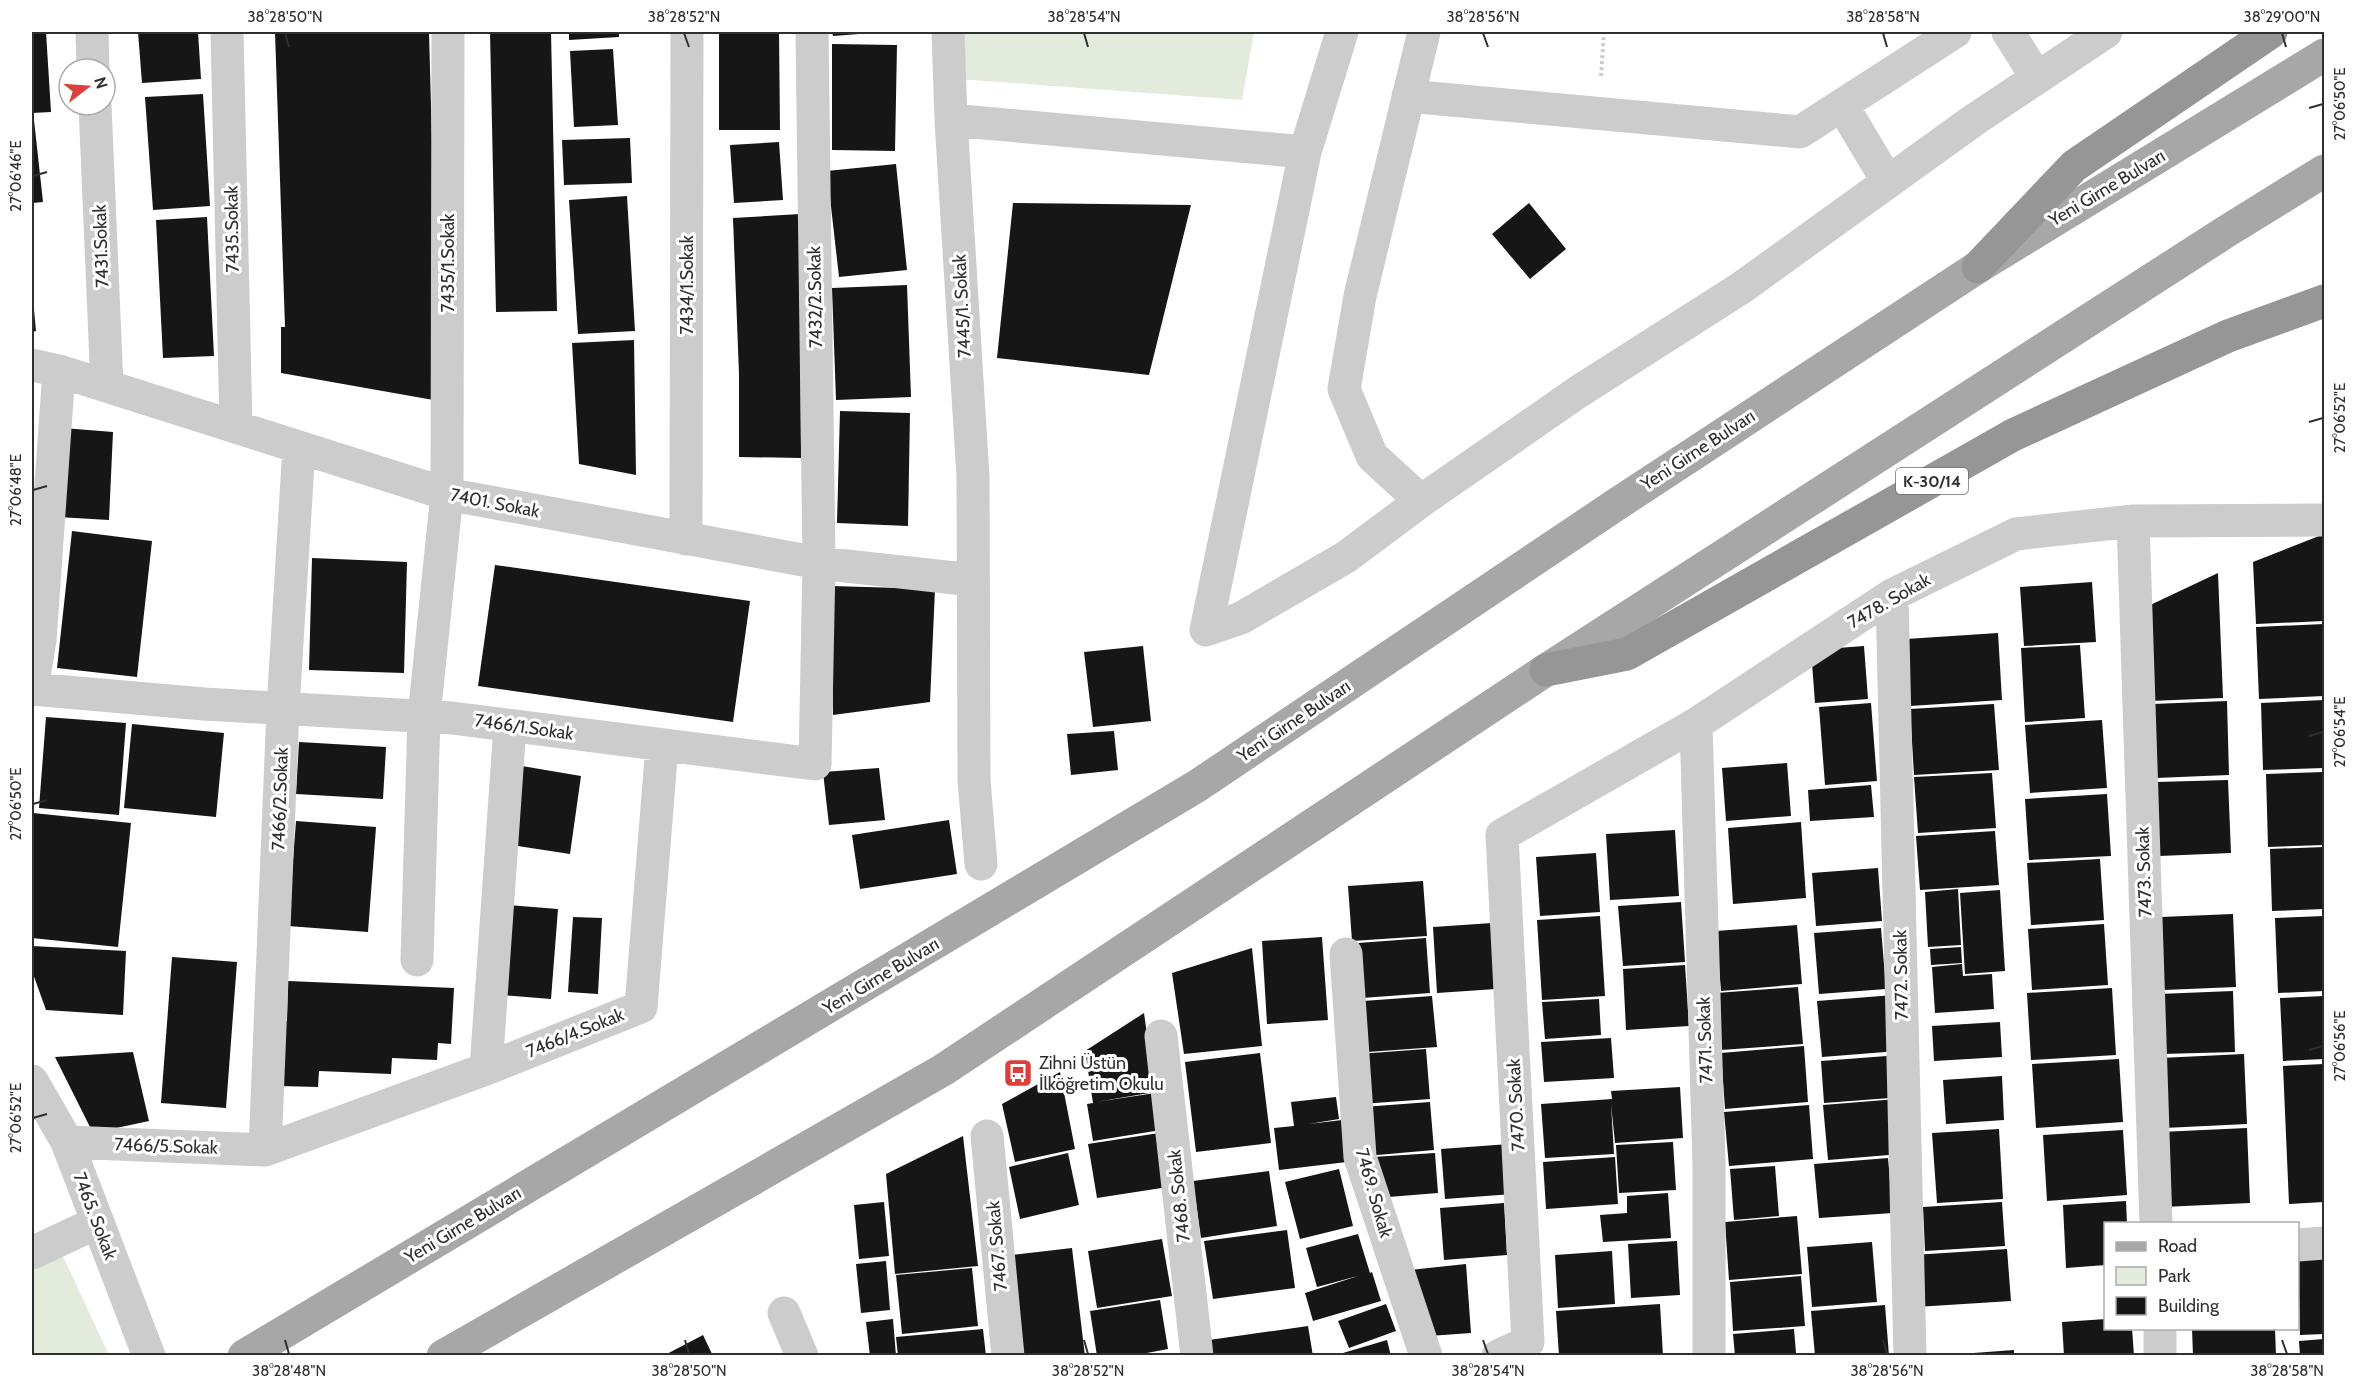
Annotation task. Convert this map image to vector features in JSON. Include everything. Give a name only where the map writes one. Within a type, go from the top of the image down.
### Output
[{"type":"highway","points":[[1978,267],[2074,166],[2271,32]]},
{"type":"highway","name":"K-30/14","points":[[1546,670],[1627,654],[2013,435],[2228,336],[2325,301]]},
{"type":"main road","name":"Yeni Girne Bulvarı","points":[[244,1356],[1197,786],[1624,499],[1978,267],[2325,55]]},
{"type":"main road","points":[[443,1356],[943,1070],[1546,670],[2227,231],[2325,171]]},
{"type":"street","points":[[92,32],[93,57]]},
{"type":"street","name":"7435.Sokak","points":[[227,32],[236,427]]},
{"type":"street","name":"7435/1.Sokak","points":[[417,960],[424,716],[447,494],[448,32]]},
{"type":"street","name":"7434/1.Sokak","points":[[686,539],[687,32]]},
{"type":"street","name":"7432/2.Sokak","points":[[812,32],[819,564]]},
{"type":"street","name":"7445/1. Sokak","points":[[948,32],[951,120],[973,477],[974,780],[981,864]]},
{"type":"street","points":[[1342,32],[1305,152],[1206,630],[1240,618],[1346,557],[1420,501],[1578,392],[1741,288],[1888,182],[2106,32]]},
{"type":"street","points":[[1420,501],[1372,456],[1344,389],[1360,296],[1424,32]]},
{"type":"street","points":[[1408,96],[1800,132],[1955,32]]},
{"type":"street","points":[[2008,32],[2037,78]]},
{"type":"street","points":[[1842,105],[1888,182]]},
{"type":"street","name":"7431.Sokak","points":[[96,117],[107,387]]},
{"type":"street","points":[[951,120],[1305,152]]},
{"type":"street","points":[[32,689],[40,640],[45,368]]},
{"type":"street","name":"7401. Sokak","points":[[45,368],[447,494],[819,564],[973,580]]},
{"type":"street","name":"7466/2.Sokak","points":[[265,1150],[283,708],[299,447]]},
{"type":"street","name":"7478. Sokak","points":[[1502,835],[1696,724],[1892,595],[2016,534],[2133,521],[2325,520]]},
{"type":"street","name":"7473. Sokak","points":[[2133,521],[2156,1222]]},
{"type":"street","name":"7466/1.Sokak","points":[[32,689],[424,716],[815,764],[819,564]]},
{"type":"street","name":"7472. Sokak","points":[[1892,595],[1910,1356]]},
{"type":"street","name":"7471. Sokak","points":[[1696,724],[1709,1164],[1709,1356]]},
{"type":"street","points":[[486,1069],[510,726]]},
{"type":"street","name":"7466/4.Sokak","points":[[265,1150],[486,1069],[641,1007],[662,746]]},
{"type":"street","name":"7470. Sokak","points":[[1498,1356],[1528,1342],[1502,835]]},
{"type":"street","name":"7469. Sokak","points":[[1346,954],[1360,1157],[1426,1356]]},
{"type":"street","name":"7468. Sokak","points":[[1161,1036],[1197,1356]]},
{"type":"street","name":"7465. Sokak","points":[[32,1081],[67,1142],[149,1356]]},
{"type":"street","name":"7467. Sokak","points":[[987,1136],[1008,1356]]},
{"type":"street","name":"7466/5.Sokak","points":[[67,1142],[265,1150]]},
{"type":"street","points":[[32,1253],[98,1222]]},
{"type":"street","points":[[2299,1245],[2325,1243]]},
{"type":"street","points":[[784,1312],[802,1356]]},
{"type":"street","points":[[2160,1330],[2160,1356]]},
{"type":"green space","points":[[956,32],[1254,32],[1242,100],[959,79]]},
{"type":"green space","points":[[53,1235],[109,1355],[32,1355],[32,1245]]},
{"type":"building","points":[[32,32],[46,32],[51,112],[32,113]]},
{"type":"building","points":[[138,32],[198,32],[201,79],[142,83]]},
{"type":"building","points":[[275,32],[429,32],[439,401],[281,373],[281,327],[285,327]]},
{"type":"building","points":[[490,32],[551,32],[557,311],[496,312]]},
{"type":"building","points":[[569,32],[619,32],[619,37],[569,40]]},
{"type":"building","points":[[719,32],[779,32],[780,130],[719,130]]},
{"type":"building","points":[[832,32],[872,32],[872,33],[833,36]]},
{"type":"building","points":[[832,44],[897,45],[895,151],[832,150]]},
{"type":"building","points":[[613,49],[618,125],[574,127],[570,51]]},
{"type":"building","points":[[203,94],[210,206],[153,210],[145,97]]},
{"type":"building","points":[[32,120],[34,120],[43,202],[32,203]]},
{"type":"building","points":[[630,138],[632,183],[564,185],[562,140]]},
{"type":"building","points":[[779,142],[783,200],[734,203],[730,145]]},
{"type":"building","points":[[896,164],[907,270],[839,277],[827,171]]},
{"type":"building","points":[[627,196],[635,331],[578,334],[569,200]]},
{"type":"building","points":[[1013,203],[1191,205],[1149,375],[997,358]]},
{"type":"building","points":[[1529,203],[1566,249],[1530,279],[1492,234]]},
{"type":"building","points":[[800,214],[801,458],[739,457],[739,374],[733,218]]},
{"type":"building","points":[[207,217],[214,356],[163,358],[156,220]]},
{"type":"building","points":[[907,285],[911,397],[836,400],[832,288]]},
{"type":"building","points":[[32,299],[36,331],[32,332]]},
{"type":"building","points":[[634,340],[636,475],[579,464],[572,343]]},
{"type":"building","points":[[840,411],[910,413],[908,526],[837,523]]},
{"type":"building","points":[[63,428],[113,432],[109,520],[58,517]]},
{"type":"building","points":[[72,531],[152,541],[137,677],[57,668]]},
{"type":"building","points":[[2324,534],[2324,621],[2256,624],[2253,562]]},
{"type":"building","points":[[312,558],[407,562],[404,673],[309,670]]},
{"type":"building","points":[[495,565],[750,601],[733,722],[478,686]]},
{"type":"building","points":[[2218,573],[2223,698],[2150,701],[2146,607]]},
{"type":"building","points":[[2092,582],[2096,642],[2024,646],[2020,587]]},
{"type":"building","points":[[831,586],[935,589],[930,702],[833,715]]},
{"type":"building","points":[[2324,624],[2324,696],[2259,699],[2256,627]]},
{"type":"building","points":[[1998,633],[2002,700],[1910,706],[1906,639]]},
{"type":"building","points":[[2080,645],[2085,718],[2025,722],[2021,648]]},
{"type":"building","points":[[1143,646],[1151,721],[1093,727],[1084,652]]},
{"type":"building","points":[[1864,646],[1868,699],[1815,703],[1811,650]]},
{"type":"building","points":[[2324,700],[2324,768],[2263,770],[2261,703]]},
{"type":"building","points":[[2227,701],[2229,775],[2156,778],[2153,704]]},
{"type":"building","points":[[1871,703],[1877,781],[1825,785],[1819,707]]},
{"type":"building","points":[[1994,704],[1999,770],[1914,775],[1910,709]]},
{"type":"building","points":[[46,717],[126,723],[119,815],[39,808]]},
{"type":"building","points":[[2102,720],[2107,788],[2030,793],[2025,725]]},
{"type":"building","points":[[132,724],[224,733],[216,817],[124,808]]},
{"type":"building","points":[[1114,731],[1118,770],[1071,775],[1067,734]]},
{"type":"building","points":[[299,742],[386,747],[383,799],[296,794]]},
{"type":"building","points":[[1787,763],[1791,816],[1726,821],[1722,768]]},
{"type":"building","points":[[516,765],[581,776],[570,854],[504,844]]},
{"type":"building","points":[[879,768],[885,820],[829,825],[823,772]]},
{"type":"building","points":[[2324,772],[2324,845],[2268,847],[2266,774]]},
{"type":"building","points":[[1992,773],[1996,828],[1918,833],[1914,777]]},
{"type":"building","points":[[2228,780],[2231,853],[2159,856],[2156,782]]},
{"type":"building","points":[[1871,785],[1874,817],[1810,821],[1808,790]]},
{"type":"building","points":[[2107,794],[2111,856],[2029,860],[2025,799]]},
{"type":"building","points":[[33,813],[131,823],[118,947],[32,938]]},
{"type":"building","points":[[949,820],[957,874],[860,889],[852,835]]},
{"type":"building","points":[[296,821],[376,827],[368,932],[288,926]]},
{"type":"building","points":[[1801,822],[1806,898],[1733,904],[1728,828]]},
{"type":"building","points":[[1675,830],[1679,896],[1610,900],[1606,834]]},
{"type":"building","points":[[1995,831],[1999,885],[1920,890],[1916,836]]},
{"type":"building","points":[[2324,847],[2324,909],[2272,911],[2270,849]]},
{"type":"building","points":[[1596,853],[1600,912],[1540,916],[1536,857]]},
{"type":"building","points":[[2100,859],[2104,920],[2031,925],[2027,863]]},
{"type":"building","points":[[1878,868],[1882,921],[1816,926],[1812,873]]},
{"type":"building","points":[[1423,881],[1427,936],[1352,941],[1348,886]]},
{"type":"building","points":[[1958,889],[1961,945],[1928,947],[1925,892]]},
{"type":"building","points":[[2000,890],[2005,971],[1965,974],[1960,893]]},
{"type":"building","points":[[1681,902],[1685,962],[1623,966],[1618,906]]},
{"type":"building","points":[[508,905],[558,909],[551,999],[501,995]]},
{"type":"building","points":[[2233,914],[2236,987],[2164,990],[2161,917]]},
{"type":"building","points":[[1600,916],[1605,996],[1542,1000],[1537,920]]},
{"type":"building","points":[[2324,916],[2324,991],[2278,993],[2275,918]]},
{"type":"building","points":[[573,917],[602,918],[598,994],[568,992]]},
{"type":"building","points":[[1492,923],[1496,989],[1437,993],[1433,927]]},
{"type":"building","points":[[2104,924],[2108,985],[2032,990],[2028,929]]},
{"type":"building","points":[[1797,925],[1802,984],[1721,991],[1716,931]]},
{"type":"building","points":[[1881,928],[1886,989],[1819,994],[1814,933]]},
{"type":"building","points":[[1322,937],[1328,1020],[1267,1024],[1262,941]]},
{"type":"building","points":[[1426,938],[1430,993],[1362,998],[1358,943]]},
{"type":"building","points":[[32,946],[126,951],[123,1015],[46,1010],[32,971]]},
{"type":"building","points":[[1961,947],[1962,963],[1931,965],[1930,949]]},
{"type":"building","points":[[1252,948],[1262,1046],[1184,1054],[1172,973]]},
{"type":"building","points":[[172,957],[237,962],[226,1108],[161,1103]]},
{"type":"building","points":[[1962,964],[1963,976],[1992,974],[1994,1009],[1935,1013],[1932,967]]},
{"type":"building","points":[[1685,965],[1689,1026],[1626,1030],[1623,969]]},
{"type":"building","points":[[288,981],[454,988],[451,1044],[438,1043],[437,1060],[392,1058],[391,1074],[319,1071],[318,1087],[279,1086],[282,1021],[287,1021]]},
{"type":"building","points":[[1798,987],[1803,1044],[1721,1050],[1716,993]]},
{"type":"building","points":[[2112,988],[2116,1055],[2031,1060],[2027,993]]},
{"type":"building","points":[[2233,991],[2235,1052],[2162,1054],[2159,994]]},
{"type":"building","points":[[1894,995],[1898,1051],[1822,1057],[1817,1001]]},
{"type":"building","points":[[1432,996],[1437,1047],[1367,1052],[1363,1001]]},
{"type":"building","points":[[2324,996],[2324,1059],[2283,1061],[2280,998]]},
{"type":"building","points":[[1599,999],[1601,1035],[1545,1039],[1542,1002]]},
{"type":"building","points":[[1144,1013],[1155,1092],[1096,1102],[1155,1093],[1161,1130],[1093,1141],[1087,1104],[1093,1103],[1085,1051]]},
{"type":"building","points":[[2000,1022],[2002,1057],[1934,1061],[1932,1026]]},
{"type":"building","points":[[1611,1038],[1614,1078],[1544,1082],[1541,1042]]},
{"type":"building","points":[[1804,1046],[1808,1102],[1725,1109],[1721,1053]]},
{"type":"building","points":[[1426,1049],[1430,1099],[1361,1104],[1358,1054]]},
{"type":"building","points":[[133,1052],[149,1121],[93,1133],[55,1057]]},
{"type":"building","points":[[1260,1053],[1271,1143],[1196,1152],[1185,1062]]},
{"type":"building","points":[[2244,1054],[2247,1124],[2164,1128],[2160,1058]]},
{"type":"building","points":[[1900,1055],[1903,1097],[1824,1103],[1821,1061]]},
{"type":"building","points":[[2119,1059],[2123,1122],[2036,1128],[2032,1064]]},
{"type":"building","points":[[2324,1064],[2324,1202],[2289,1204],[2283,1066]]},
{"type":"building","points":[[1060,1072],[1075,1149],[1015,1162],[1002,1104]]},
{"type":"building","points":[[2002,1076],[2004,1120],[1946,1124],[1943,1080]]},
{"type":"building","points":[[1680,1087],[1683,1138],[1615,1143],[1611,1104],[1614,1154],[1545,1158],[1541,1104],[1612,1099],[1611,1091]]},
{"type":"building","points":[[1336,1097],[1339,1119],[1309,1124],[1342,1120],[1347,1162],[1279,1170],[1274,1128],[1294,1126],[1291,1102]]},
{"type":"building","points":[[1897,1099],[1901,1154],[1828,1160],[1823,1105]]},
{"type":"building","points":[[1430,1102],[1434,1150],[1366,1156],[1363,1107]]},
{"type":"building","points":[[1809,1105],[1813,1159],[1729,1166],[1724,1112]]},
{"type":"building","points":[[2247,1128],[2250,1203],[2163,1207],[2160,1132]]},
{"type":"building","points":[[1999,1129],[2003,1199],[1937,1203],[1932,1133]]},
{"type":"building","points":[[2123,1130],[2127,1195],[2047,1201],[2043,1135]]},
{"type":"building","points":[[1159,1133],[1168,1187],[1097,1198],[1088,1144]]},
{"type":"building","points":[[963,1136],[978,1266],[895,1274],[886,1174]]},
{"type":"building","points":[[1673,1142],[1676,1190],[1619,1193],[1616,1145]]},
{"type":"building","points":[[1509,1144],[1513,1194],[1445,1199],[1441,1149]]},
{"type":"building","points":[[1068,1153],[1079,1205],[1020,1219],[1009,1167]]},
{"type":"building","points":[[1435,1153],[1438,1193],[1376,1198],[1373,1157]]},
{"type":"building","points":[[1615,1157],[1618,1204],[1546,1209],[1543,1162]]},
{"type":"building","points":[[1888,1158],[1893,1213],[1819,1218],[1814,1164]]},
{"type":"building","points":[[1775,1166],[1779,1216],[1734,1220],[1730,1169]]},
{"type":"building","points":[[1339,1169],[1353,1226],[1300,1239],[1285,1182]]},
{"type":"building","points":[[1269,1171],[1277,1226],[1201,1238],[1193,1181]]},
{"type":"building","points":[[1668,1193],[1671,1238],[1603,1242],[1600,1215],[1627,1213],[1627,1196]]},
{"type":"building","points":[[2126,1201],[2127,1222],[2104,1222],[2104,1265],[2066,1268],[2063,1205]]},
{"type":"building","points":[[884,1202],[889,1256],[859,1259],[854,1205]]},
{"type":"building","points":[[2002,1202],[2005,1246],[1925,1251],[1923,1207]]},
{"type":"building","points":[[1504,1203],[1507,1255],[1444,1260],[1440,1208]]},
{"type":"building","points":[[1797,1216],[1802,1274],[1729,1280],[1725,1222]]},
{"type":"building","points":[[1287,1230],[1295,1288],[1213,1299],[1204,1241]]},
{"type":"building","points":[[1358,1234],[1381,1301],[1313,1321],[1305,1293],[1358,1276],[1317,1287],[1306,1248]]},
{"type":"building","points":[[1162,1239],[1172,1296],[1097,1308],[1088,1251]]},
{"type":"building","points":[[1677,1241],[1680,1295],[1631,1298],[1628,1244]]},
{"type":"building","points":[[1872,1242],[1877,1302],[1812,1307],[1807,1247]]},
{"type":"building","points":[[1072,1248],[1085,1356],[1024,1356],[1012,1255]]},
{"type":"building","points":[[2007,1249],[2011,1301],[1916,1307],[1913,1255]]},
{"type":"building","points":[[2324,1249],[2324,1334],[2300,1335],[2299,1250]]},
{"type":"building","points":[[1612,1251],[1615,1304],[1558,1308],[1555,1255]]},
{"type":"building","points":[[886,1261],[890,1310],[861,1313],[856,1264]]},
{"type":"building","points":[[1466,1264],[1471,1333],[1429,1336],[1410,1270]]},
{"type":"building","points":[[972,1268],[978,1326],[902,1334],[896,1275]]},
{"type":"building","points":[[1801,1276],[1805,1326],[1733,1331],[1730,1282]]},
{"type":"building","points":[[1160,1300],[1168,1349],[1131,1356],[1097,1356],[1090,1311]]},
{"type":"building","points":[[1386,1304],[1396,1331],[1349,1348],[1338,1321]]},
{"type":"building","points":[[1660,1304],[1663,1356],[1559,1356],[1556,1311]]},
{"type":"building","points":[[1885,1305],[1889,1356],[1815,1356],[1811,1311]]},
{"type":"building","points":[[893,1319],[896,1356],[870,1356],[866,1322]]},
{"type":"building","points":[[2104,1319],[2104,1330],[2132,1330],[2134,1356],[2064,1356],[2062,1322]]},
{"type":"building","points":[[1308,1326],[1313,1356],[1204,1356],[1202,1341]]},
{"type":"building","points":[[983,1329],[986,1356],[898,1356],[896,1337]]},
{"type":"building","points":[[1794,1329],[1796,1353],[1735,1356],[1733,1334]]},
{"type":"building","points":[[2192,1330],[2275,1330],[2276,1356],[2193,1356]]},
{"type":"building","points":[[703,1335],[713,1356],[663,1356]]},
{"type":"building","points":[[2324,1339],[2324,1356],[2300,1356],[2299,1341]]},
{"type":"building","points":[[1387,1340],[1391,1356],[1343,1356],[1343,1353]]},
{"type":"building","points":[[2014,1350],[2014,1356],[1960,1356],[1960,1354]]},
{"type":"place","name":"Zihni Üstün İlköğretim Okulu","points":[[1018,1073]]}]
